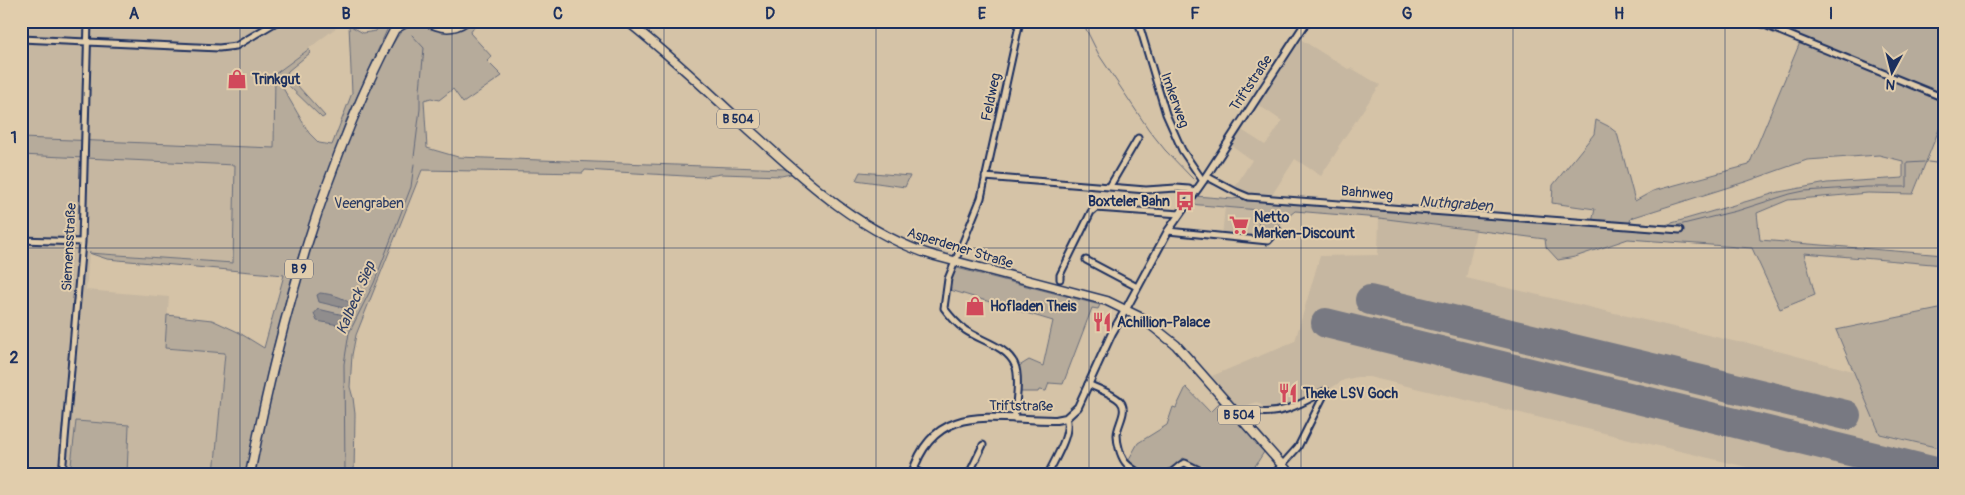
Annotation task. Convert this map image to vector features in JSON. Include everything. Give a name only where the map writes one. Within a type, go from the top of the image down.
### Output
[{"type":"main road","points":[[397,25],[409,21]]},
{"type":"main road","points":[[425,21],[437,26],[450,28],[458,27],[466,21]]},
{"type":"main road","name":"Asperdener Straße","points":[[627,21],[699,83],[790,167],[832,203],[860,222],[894,240],[923,252],[1084,295],[1126,310],[1154,325],[1176,344],[1290,474]]},
{"type":"main road","name":"B 9","points":[[250,474],[271,375],[301,262],[330,177],[351,125],[397,25]]},
{"type":"street","name":"Siemensstraße","points":[[62,474],[82,242],[88,21]]},
{"type":"street","points":[[21,39],[219,48],[236,46],[278,21]]},
{"type":"street","name":"Feldweg","points":[[1014,419],[1015,366],[1006,354],[966,331],[954,321],[944,308],[948,280],[976,215],[1020,21]]},
{"type":"street","name":"Imkerweg","points":[[1138,21],[1166,114],[1182,150],[1204,179]]},
{"type":"street","name":"Triftstraße","points":[[913,471],[919,456],[928,442],[948,425],[972,418],[1056,420],[1066,418],[1078,406],[1112,333],[1168,231],[1307,21]]},
{"type":"street","points":[[1755,21],[1944,98]]},
{"type":"street","points":[[1110,186],[1138,138]]},
{"type":"street","points":[[985,177],[1146,190],[1176,188],[1189,190],[1194,193]]},
{"type":"street","name":"Bahnweg","points":[[1204,179],[1248,197],[1347,203],[1680,230]]},
{"type":"street","points":[[1060,279],[1060,275],[1091,212],[1096,208],[1180,214]]},
{"type":"street","points":[[1168,231],[1268,241],[1278,230]]},
{"type":"street","points":[[21,240],[82,242]]},
{"type":"street","points":[[1086,260],[1137,287]]},
{"type":"street","points":[[1088,384],[1108,393],[1120,401],[1123,406],[1122,419],[1117,436],[1121,453],[1125,462],[1140,474]]},
{"type":"street","points":[[1257,412],[1272,413],[1290,408],[1326,390],[1298,447],[1274,474]]},
{"type":"street","points":[[1048,474],[1068,432],[1066,418]]},
{"type":"street","points":[[969,474],[983,445]]},
{"type":"street","points":[[1166,474],[1174,472],[1185,463],[1207,474]]},
{"type":"street","points":[[913,471],[923,474]]},
{"type":"shaded area","points":[[21,21],[345,21],[275,74],[274,148],[235,165],[233,263],[89,253],[86,290],[169,297],[165,347],[225,352],[214,474],[127,474],[129,425],[76,421],[70,474],[21,474]]},
{"type":"shaded area","points":[[1297,37],[1348,69],[1351,68],[1380,85],[1338,147],[1321,176],[1295,159],[1270,198],[1248,197],[1233,190],[1252,160],[1227,142],[1237,127],[1265,145],[1271,138],[1282,121],[1254,102]]},
{"type":"shaded area","points":[[1225,207],[1259,210],[1258,240],[1222,236]]},
{"type":"shaded area","points":[[1379,218],[1476,231],[1466,278],[1748,343],[1853,371],[1880,434],[1944,449],[1944,474],[1776,474],[1369,377],[1344,380],[1326,391],[1272,413],[1257,402],[1239,408],[1212,376],[1295,341],[1320,256],[1378,255]]},
{"type":"shaded area","points":[[320,293],[344,299],[353,308],[348,309],[319,302],[317,295]]},
{"type":"shaded area","points":[[318,309],[348,316],[349,323],[344,326],[317,321],[314,314]]},
{"type":"green space","points":[[382,21],[391,21],[346,121],[294,269],[269,365],[247,474],[214,474],[225,353],[165,348],[167,315],[212,320],[238,332],[264,348],[284,275],[107,259],[89,253],[233,263],[235,165],[21,155],[21,138],[274,148],[275,74],[309,49],[310,53],[288,71],[287,74],[325,116],[322,118],[285,82],[282,81],[280,83],[309,133],[319,143],[332,145],[352,93],[349,25],[363,33],[376,31]]},
{"type":"green space","name":"Veengraben","points":[[471,21],[479,21],[470,33],[492,57],[487,61],[502,76],[463,103],[453,89],[439,100],[431,98],[424,100],[427,148],[458,157],[785,169],[791,174],[781,176],[721,174],[702,177],[585,170],[583,173],[422,170],[356,335],[352,355],[350,387],[355,414],[354,474],[254,474],[283,343],[307,257],[336,173],[375,77],[396,38],[405,26],[413,24],[437,30],[453,31],[462,28]]},
{"type":"green space","points":[[1800,21],[1944,21],[1944,117],[1913,194],[1868,193],[1788,200],[1757,213],[1760,240],[1944,255],[1944,265],[1804,253],[1815,295],[1780,309],[1752,248],[1628,239],[1575,257],[1558,260],[1546,247],[1545,239],[1379,218],[1295,211],[1278,225],[1268,241],[1258,240],[1259,210],[1189,204],[1195,196],[1233,199],[1248,197],[1592,222],[1595,209],[1552,203],[1553,185],[1594,134],[1596,120],[1617,133],[1635,201],[1653,191],[1749,165],[1801,40],[1794,37]],"holes":[[[1879,155],[1903,161],[1903,178],[1827,183],[1779,192],[1665,225],[1630,222],[1631,218],[1807,160]]]},
{"type":"green space","points":[[860,172],[910,176],[905,187],[856,180]]},
{"type":"green space","points":[[953,267],[1100,305],[1098,309],[1092,308],[1063,384],[1049,383],[1046,391],[1016,392],[1016,368],[1029,360],[1043,366],[1053,321],[947,289]]},
{"type":"green space","points":[[1944,308],[1944,449],[1880,434],[1836,330]]},
{"type":"green space","points":[[1186,387],[1210,412],[1220,402],[1264,452],[1250,474],[1212,474],[1185,461],[1184,458],[1181,459],[1178,466],[1172,471],[1165,473],[1148,473],[1133,465],[1129,459],[1138,443],[1167,425],[1173,407],[1176,408]]},
{"type":"green space","points":[[76,421],[129,425],[127,474],[70,474]]},
{"type":"waterway","name":"Nuthgraben","points":[[1082,21],[1099,55],[1149,130],[1194,180]]},
{"type":"waterway","name":"Kalbeck Siep","points":[[412,35],[424,48],[420,90]]},
{"type":"waterway","name":"Kalbeck Siep","points":[[414,157],[420,109],[420,92]]},
{"type":"waterway","name":"Nuthgraben","points":[[1671,227],[1740,210],[1804,191],[1867,187],[1907,187],[1907,163],[1924,162]]},
{"type":"waterway","name":"Nuthgraben","points":[[1928,162],[1944,164]]},
{"type":"waterway","name":"Kalbeck Siep","points":[[345,474],[344,364],[349,333],[374,283],[411,187],[414,164]]},
{"type":"waterway","name":"Nuthgraben","points":[[1207,183],[1214,184],[1232,194]]},
{"type":"runway","points":[[1370,300],[1846,415]]},
{"type":"runway","points":[[1326,323],[1944,474]]},
{"type":"place","name":"Trinkgut","points":[[237,79]]},
{"type":"place","name":"Boxteler Bahn","points":[[1185,201]]},
{"type":"place","name":"Netto Marken-Discount","points":[[1239,225]]},
{"type":"place","name":"Hofladen Theis","points":[[975,306]]},
{"type":"place","name":"Achillion-Palace","points":[[1102,322]]},
{"type":"place","name":"Theke LSV Goch","points":[[1288,393]]}]
